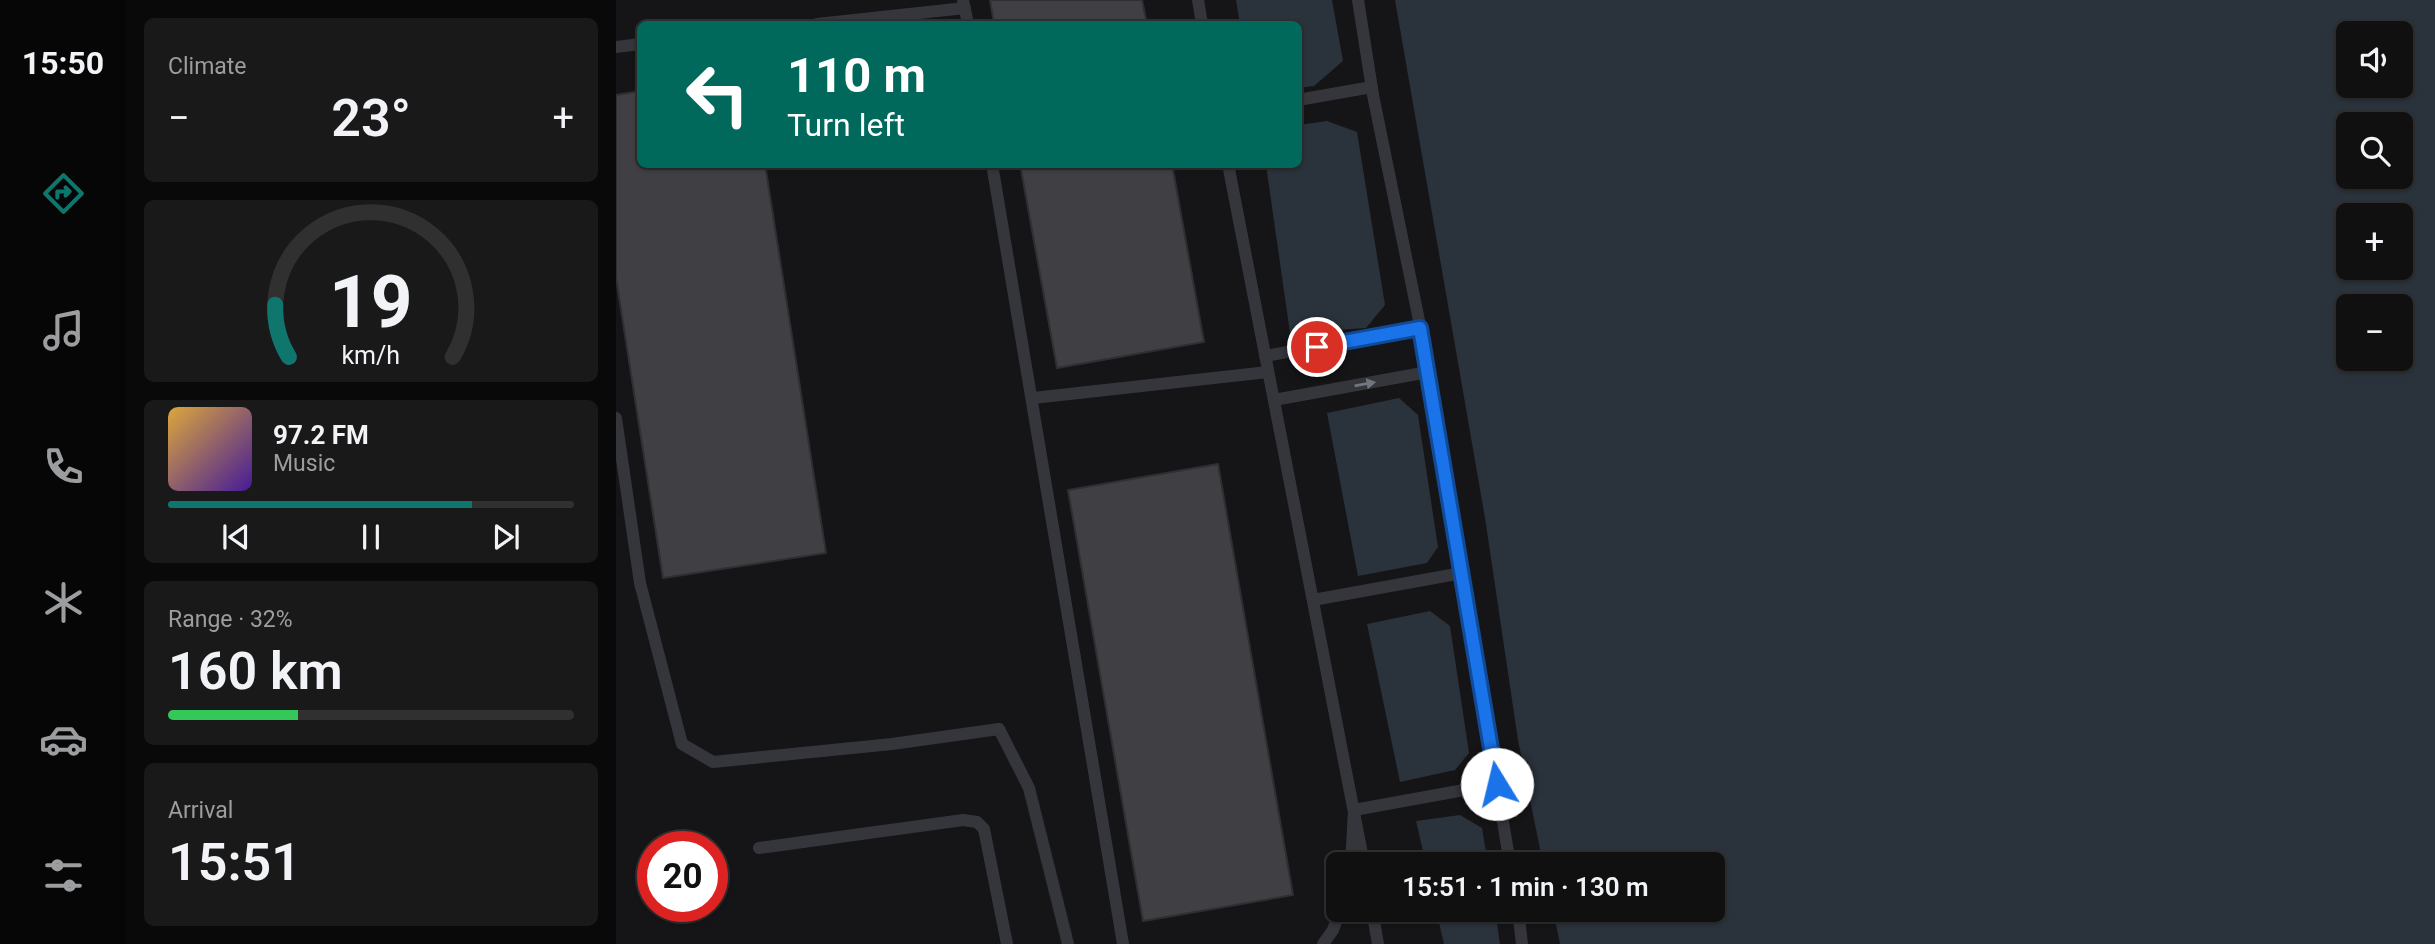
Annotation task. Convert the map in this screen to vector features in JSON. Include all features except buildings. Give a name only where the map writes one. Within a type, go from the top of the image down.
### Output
[{"type":"lane","points":[[1198,0],[1202,21]]},
{"type":"lane","points":[[1358,0],[1372,87],[1428,372],[1508,852]]},
{"type":"lane","points":[[839,21],[964,4]]},
{"type":"lane","points":[[616,47],[637,44]]},
{"type":"lane","points":[[1302,99],[1372,87]]},
{"type":"lane","points":[[993,168],[1123,944]]},
{"type":"lane","points":[[1229,168],[1362,852]]},
{"type":"lane","points":[[1265,356],[1420,328]]},
{"type":"lane","points":[[1033,398],[1268,372]]},
{"type":"lane","points":[[1274,400],[1428,372]]},
{"type":"lane","points":[[616,418],[640,583],[682,744],[713,762],[892,744],[999,729],[1029,788],[1068,944]]},
{"type":"lane","points":[[1313,600],[1462,573]]},
{"type":"lane","points":[[1354,810],[1497,784]]},
{"type":"lane","points":[[1352,852],[1354,810]]},
{"type":"lane","points":[[759,848],[964,820],[977,822],[984,829],[1007,944]]},
{"type":"lane","points":[[1323,944],[1336,922]]},
{"type":"lane","points":[[1374,922],[1378,944]]},
{"type":"lane","points":[[1519,922],[1522,944]]},
{"type":"shaded area","points":[[1236,0],[1332,0],[1343,61],[1314,86],[1302,88],[1302,21],[1240,21]]},
{"type":"shaded area","points":[[1395,0],[2435,0],[2435,944],[1560,944],[1555,922],[1725,922],[1725,852],[1541,852],[1518,740],[1485,518]]},
{"type":"shaded area","points":[[1327,121],[1357,132],[1385,305],[1366,328],[1290,333],[1266,168],[1302,168],[1302,125]]},
{"type":"shaded area","points":[[1399,398],[1418,415],[1438,547],[1427,563],[1358,576],[1327,413]]},
{"type":"shaded area","points":[[1430,611],[1450,626],[1469,753],[1455,770],[1400,782],[1367,624]]},
{"type":"shaded area","points":[[1460,815],[1482,828],[1486,852],[1423,852],[1416,821]]},
{"type":"shaded area","points":[[1439,922],[1497,922],[1500,944],[1444,944]]},
{"type":"route","points":[[1317,347],[1420,328],[1497,784]]}]
